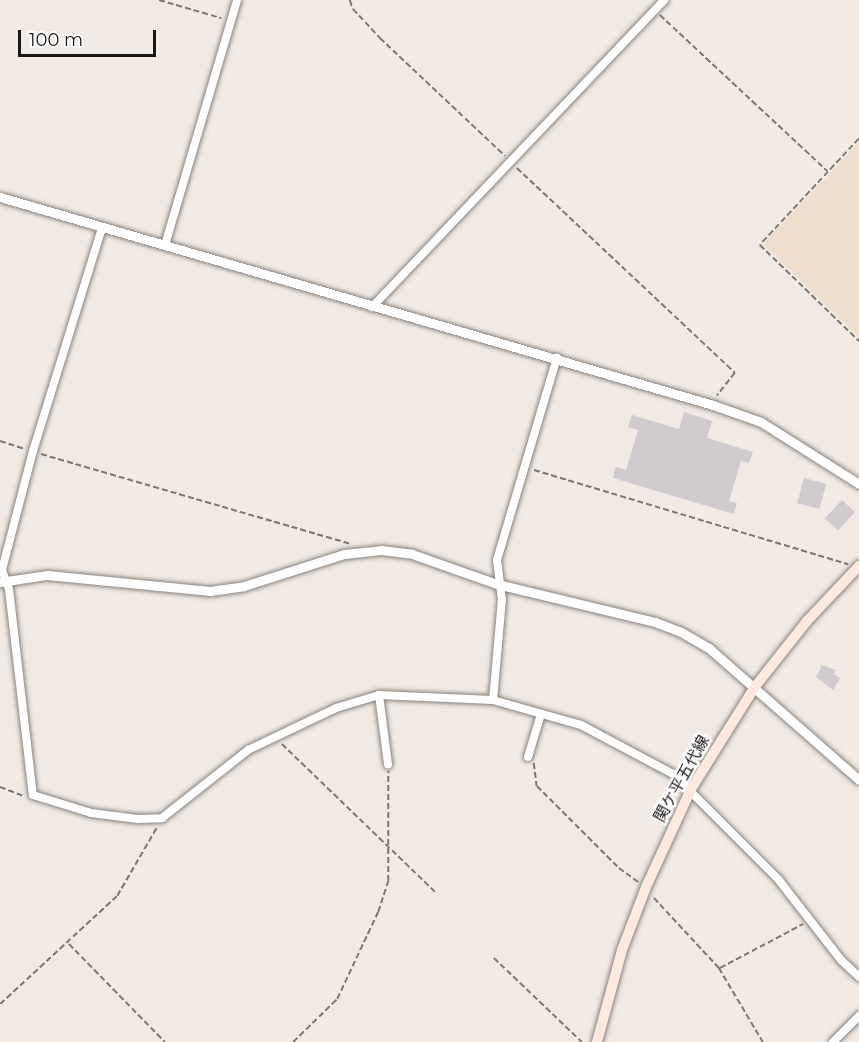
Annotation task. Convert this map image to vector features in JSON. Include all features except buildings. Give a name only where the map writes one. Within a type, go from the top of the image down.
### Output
[{"type":"main road","name":"関ケ平五代線","points":[[597,1042],[622,950],[650,878],[691,789],[754,688],[807,621],[859,566]]},
{"type":"street","points":[[165,245],[237,0]]},
{"type":"street","points":[[372,307],[664,0]]},
{"type":"street","points":[[0,198],[372,307],[557,358],[712,405],[761,422],[859,484]]},
{"type":"street","points":[[102,228],[33,451],[2,570],[33,795],[91,813],[138,819],[162,818],[273,735],[336,708],[379,695],[493,700],[610,738],[657,764],[691,789],[812,920],[841,960],[859,977]]},
{"type":"street","points":[[493,700],[502,600],[497,584],[496,560],[557,358]]},
{"type":"street","points":[[3,582],[47,575],[188,590],[228,589],[365,550],[412,554],[497,584],[655,622],[704,645],[859,780]]},
{"type":"street","points":[[379,695],[388,764]]},
{"type":"street","points":[[528,757],[541,714]]},
{"type":"street","points":[[833,1042],[859,1016]]},
{"type":"path","points":[[159,0],[231,21]]},
{"type":"path","points":[[350,0],[352,9],[380,38],[735,373],[712,405]]},
{"type":"path","points":[[654,9],[828,172]]},
{"type":"path","points":[[859,139],[760,245],[859,341]]},
{"type":"path","points":[[0,441],[365,550]]},
{"type":"path","points":[[525,467],[859,566]]},
{"type":"path","points":[[273,735],[386,848],[435,892]]},
{"type":"path","points":[[293,1042],[337,999],[358,957],[388,881],[386,848],[388,764]]},
{"type":"path","points":[[0,787],[33,795]]},
{"type":"path","points":[[1,1002],[69,944],[117,896],[162,818]]},
{"type":"path","points":[[719,968],[812,920]]},
{"type":"path","points":[[69,944],[165,1042]]},
{"type":"path","points":[[494,958],[582,1042]]},
{"type":"shaded area","points":[[859,142],[859,337],[763,244]]}]
